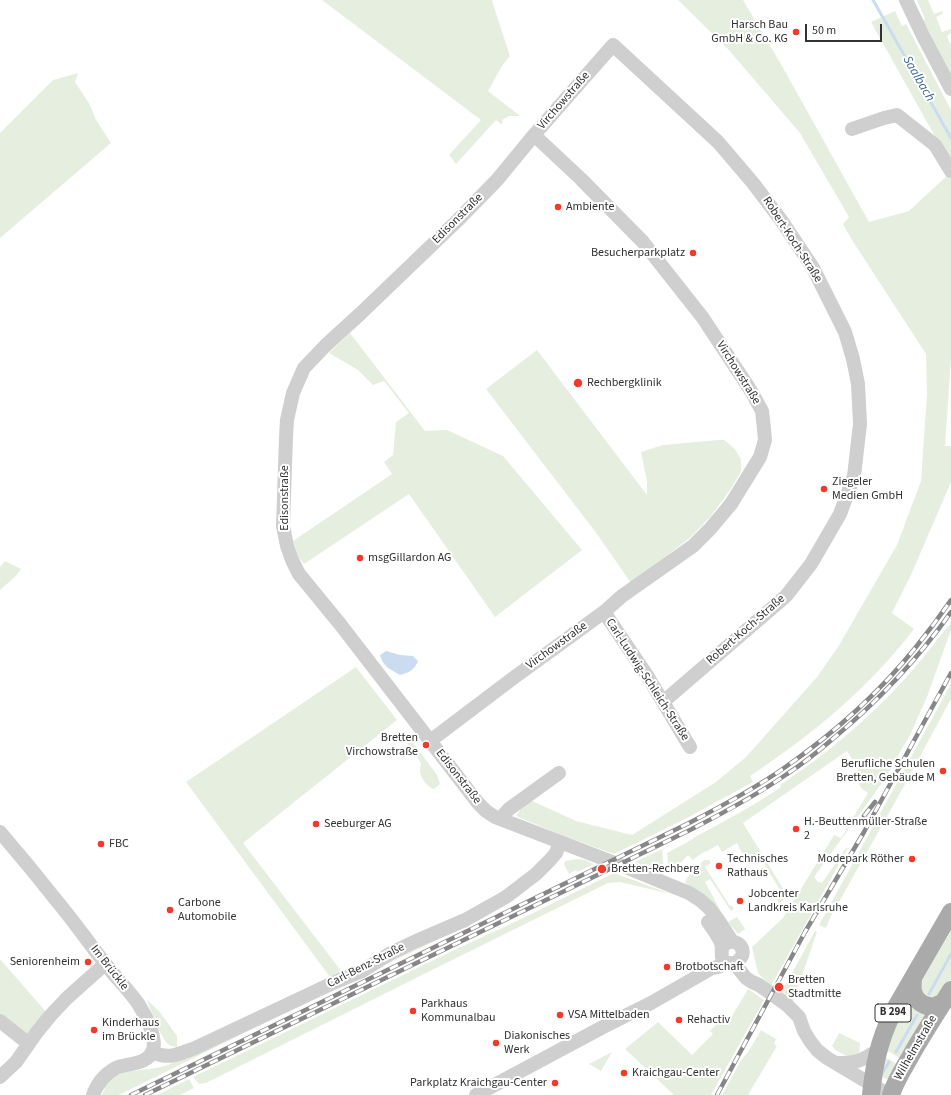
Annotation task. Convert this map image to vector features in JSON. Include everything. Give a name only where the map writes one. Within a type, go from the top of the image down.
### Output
[{"type":"main road","name":"Wilhelmstraße","points":[[872,1090],[878,1050],[892,1014],[951,912]]},
{"type":"main road","name":"Wilhelmstraße","points":[[913,978],[913,991],[916,998],[923,1004],[936,1006],[947,996]]},
{"type":"main road","name":"Wilhelmstraße","points":[[890,1095],[898,1077],[947,996]]},
{"type":"street","points":[[906,0],[951,89]]},
{"type":"street","name":"Virchowstraße","points":[[430,741],[604,612],[622,596],[693,546],[731,504],[760,457],[764,440],[762,411],[723,347],[698,311],[643,242],[581,179],[534,135],[613,46]]},
{"type":"street","name":"Robert-Koch-Straße","points":[[613,46],[718,142],[753,183],[780,220],[813,268],[836,313],[846,335],[858,384],[860,424],[854,476],[840,514],[811,564],[786,596],[663,702]]},
{"type":"street","points":[[852,129],[884,118],[898,115],[935,144],[951,171]]},
{"type":"street","name":"Edisonstraße","points":[[534,135],[497,180],[458,220],[304,368],[290,404],[286,437],[283,526],[287,546],[299,574],[340,624],[478,803],[486,811],[495,817],[633,870],[700,900],[709,908],[719,921],[730,954],[759,985],[787,1005],[799,1018],[804,1031],[813,1046],[837,1063]]},
{"type":"street","name":"Carl-Ludwig-Schleich-Straße","points":[[604,612],[648,677],[690,747]]},
{"type":"street","points":[[500,819],[509,809],[559,773]]},
{"type":"street","name":"Im Brückle","points":[[0,832],[56,899],[138,1005],[152,1034],[152,1052]]},
{"type":"street","name":"Carl-Benz-Straße","points":[[152,1052],[160,1056],[168,1057],[195,1048],[326,986],[355,974],[391,953],[414,942],[465,920],[506,897],[536,874],[553,856],[560,842]]},
{"type":"street","points":[[476,1095],[650,1003],[712,968],[718,967],[730,954]]},
{"type":"street","points":[[0,1077],[16,1062],[62,1002],[105,964]]},
{"type":"street","points":[[0,1021],[29,1044]]},
{"type":"street","points":[[837,1063],[851,1063],[863,1060],[878,1050]]},
{"type":"street","points":[[93,1095],[97,1086],[109,1072],[117,1068],[145,1060],[152,1052]]},
{"type":"street","points":[[837,1063],[872,1090],[890,1095]]},
{"type":"green space","points":[[322,0],[493,0],[492,1],[510,56],[502,66],[488,91],[520,116],[509,116],[502,120],[503,122],[501,124],[496,120],[456,164],[449,155],[481,120]]},
{"type":"green space","points":[[678,0],[743,0],[782,66],[869,222],[909,211],[951,172],[951,358],[945,446],[951,446],[951,482],[911,575],[892,613],[914,629],[897,651],[859,691],[817,727],[750,776],[753,782],[687,818],[614,854],[561,835],[516,816],[528,799],[576,821],[632,835],[716,782],[746,757],[817,677],[838,647],[897,545],[921,481],[927,394],[926,354],[852,240],[843,224],[849,217],[800,133],[728,49]]},
{"type":"green space","points":[[917,0],[928,0],[934,14],[942,11],[943,14],[936,17],[942,32],[951,29],[951,33],[947,36],[951,45],[951,78],[922,21],[925,19]]},
{"type":"green space","points":[[895,11],[902,26],[906,24],[951,110],[951,165],[871,22]]},
{"type":"green space","points":[[78,73],[75,82],[90,105],[96,120],[111,143],[0,238],[0,133],[53,80]]},
{"type":"green space","points":[[350,333],[425,431],[447,430],[503,456],[582,550],[495,617],[409,494],[304,564],[298,556],[293,541],[392,474],[384,462],[393,455],[396,422],[409,413],[384,381],[373,385],[358,370],[329,353]]},
{"type":"green space","points":[[537,350],[647,495],[647,482],[641,452],[663,445],[724,440],[734,448],[741,459],[741,472],[711,516],[691,537],[631,583],[597,534],[486,389]]},
{"type":"green space","points":[[5,561],[21,569],[16,576],[0,590],[0,567]]},
{"type":"green space","points":[[951,623],[951,630],[927,697],[910,735],[884,780],[814,877],[818,882],[822,883],[846,848],[848,848],[771,986],[758,973],[752,947],[783,918],[834,835],[841,838],[868,793],[862,789],[859,784],[865,780],[847,751],[743,823],[787,895],[779,904],[777,900],[783,895],[758,854],[752,857],[742,853],[737,843],[722,852],[718,845],[699,855],[693,860],[688,855],[672,872],[669,872],[667,853],[738,814],[781,787],[780,785],[828,750],[859,724],[902,682]]},
{"type":"green space","points":[[356,667],[397,720],[243,843],[342,972],[330,977],[186,782]]},
{"type":"green space","points":[[951,684],[951,699],[904,786],[830,918],[826,928],[819,925]]},
{"type":"green space","points":[[411,740],[437,775],[440,784],[434,789],[426,784],[421,776],[421,763],[407,743]]},
{"type":"green space","points":[[671,845],[662,850],[663,874],[635,862]]},
{"type":"green space","points":[[577,859],[585,860],[594,864],[569,874],[564,864],[565,861]]},
{"type":"green space","points":[[704,860],[709,860],[711,863],[705,867],[730,906],[731,905],[734,909],[731,911],[710,879],[705,882],[724,917],[696,890],[685,883],[687,878]]},
{"type":"green space","points":[[614,873],[671,894],[620,882],[608,883],[206,1083],[199,1084],[193,1077],[519,920]]},
{"type":"green space","points":[[737,917],[745,929],[738,934],[728,922]]},
{"type":"green space","points":[[815,931],[817,932],[793,1002],[781,993]]},
{"type":"green space","points":[[951,931],[951,979],[944,990],[932,999],[921,993],[921,982]]},
{"type":"green space","points":[[449,934],[119,1095],[102,1095],[105,1089],[104,1088],[115,1077],[121,1074],[162,1067],[170,1064],[384,962]]},
{"type":"green space","points":[[0,959],[47,1013],[26,1036],[0,1020]]},
{"type":"green space","points":[[748,989],[764,1000],[711,1095],[674,1095],[625,1049],[658,1022],[692,1055],[713,1034],[710,1031],[726,1014],[731,1018]]},
{"type":"green space","points":[[910,997],[927,1013],[903,1060],[886,1050],[891,1033]]},
{"type":"green space","points":[[146,999],[159,1011],[177,1036],[177,1047],[171,1046],[163,1038]]},
{"type":"green space","points":[[761,1030],[776,1039],[774,1044],[777,1046],[748,1095],[722,1095],[740,1062],[750,1049]]},
{"type":"green space","points":[[839,1033],[860,1043],[859,1057],[844,1054],[837,1051],[832,1046]]},
{"type":"green space","points":[[612,1052],[601,1071],[589,1064]]},
{"type":"green space","points":[[881,1055],[899,1065],[890,1078],[887,1079],[882,1077]]},
{"type":"green space","points":[[189,1079],[194,1088],[180,1095],[157,1095]]},
{"type":"water","points":[[386,651],[400,655],[413,656],[418,661],[411,671],[400,675],[387,667],[381,659],[380,655]]},
{"type":"waterway","name":"Saalbach","points":[[873,0],[951,138]]},
{"type":"waterway","points":[[929,994],[951,954]]},
{"type":"waterway","points":[[896,1052],[917,1015]]},
{"type":"waterway","points":[[882,1074],[889,1062]]},
{"type":"railway","points":[[131,1095],[689,823],[726,804],[773,776],[838,727],[871,697],[902,664],[951,600]]},
{"type":"railway","points":[[145,1095],[692,829],[729,810],[776,782],[806,761],[829,742],[882,694],[925,646],[951,612]]},
{"type":"railway","points":[[717,1095],[805,932],[864,832],[951,673]]},
{"type":"railway","points":[[864,816],[875,802]]},
{"type":"place","name":"Harsch Bau GmbH & Co. KG","points":[[796,32]]},
{"type":"place","name":"Ambiente","points":[[558,207]]},
{"type":"place","name":"Besucherparkplatz","points":[[693,253]]},
{"type":"place","name":"Rechbergklinik","points":[[578,383]]},
{"type":"place","name":"Ziegeler Medien GmbH","points":[[824,489]]},
{"type":"place","name":"msgGillardon AG","points":[[360,558]]},
{"type":"place","name":"Bretten Virchowstraße","points":[[426,745]]},
{"type":"place","name":"Berufliche Schulen Bretten, Gebäude M","points":[[943,771]]},
{"type":"place","name":"Seeburger AG","points":[[316,824]]},
{"type":"place","name":"H.-Beuttenmüller-Straße 2","points":[[796,829]]},
{"type":"place","name":"FBC","points":[[101,844]]},
{"type":"place","name":"Modepark Röther","points":[[912,859]]},
{"type":"place","name":"Technisches Rathaus","points":[[719,866]]},
{"type":"place","name":"Bretten-Rechberg","points":[[602,869]]},
{"type":"place","name":"Jobcenter Landkreis Karlsruhe","points":[[740,901]]},
{"type":"place","name":"Carbone Automobile","points":[[170,910]]},
{"type":"place","name":"Seniorenheim","points":[[88,962]]},
{"type":"place","name":"Brotbotschaft","points":[[667,967]]},
{"type":"place","name":"Bretten Stadtmitte","points":[[779,987]]},
{"type":"place","name":"Parkhaus Kommunalbau","points":[[413,1011]]},
{"type":"place","name":"VSA Mittelbaden","points":[[560,1015]]},
{"type":"place","name":"Rehactiv","points":[[679,1020]]},
{"type":"place","name":"Kinderhaus im Brückle","points":[[94,1030]]},
{"type":"place","name":"Diakonisches Werk","points":[[496,1043]]},
{"type":"place","name":"Kraichgau-Center","points":[[624,1073]]},
{"type":"place","name":"Parkplatz Kraichgau-Center","points":[[555,1083]]}]
